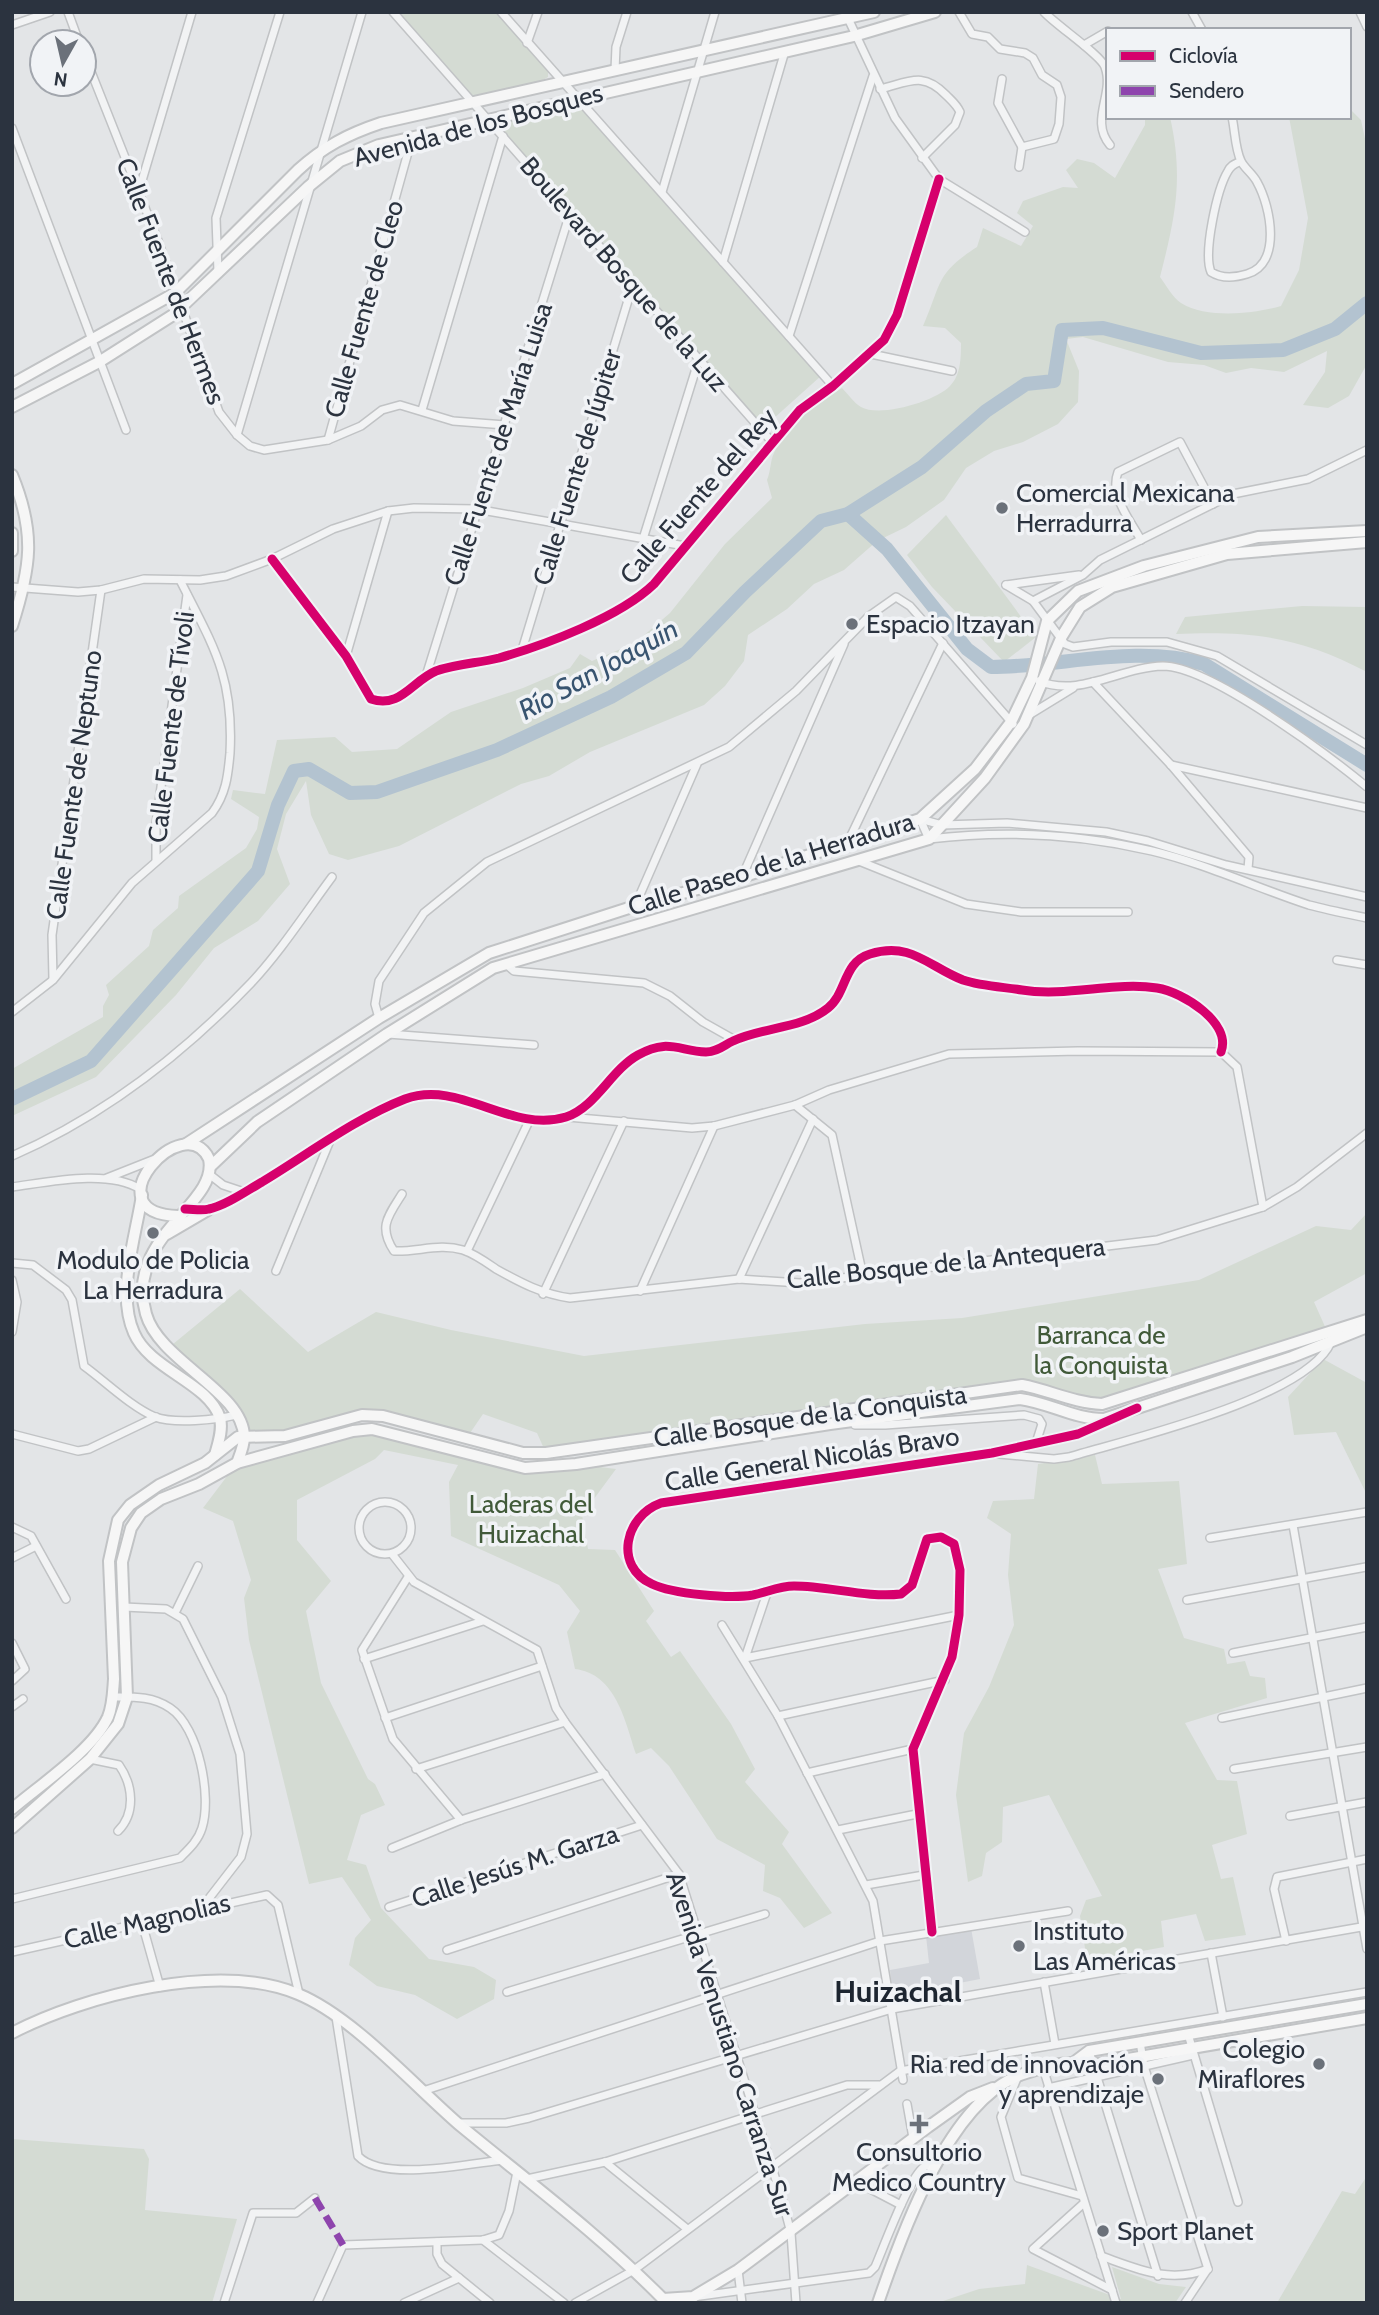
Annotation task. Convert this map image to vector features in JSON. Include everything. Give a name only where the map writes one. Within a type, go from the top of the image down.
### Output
[{"type":"main road","name":"Avenida de los Bosques","points":[[12,384],[175,293],[322,149],[343,137],[381,123],[846,15],[874,12]]},
{"type":"main road","name":"Avenida de los Bosques","points":[[12,407],[99,362],[181,308],[308,187],[340,161],[379,145],[696,70],[855,36],[935,12]]},
{"type":"main road","points":[[611,71],[611,90]]},
{"type":"main road","points":[[12,475],[29,530],[12,626]]},
{"type":"main road","name":"Calle Paseo de la Herradura","points":[[186,1144],[379,1018],[489,953],[635,906],[847,845],[920,820],[975,769],[1010,722],[1032,678],[1047,621],[1078,591],[1144,566],[1258,537],[1367,531]]},
{"type":"main road","points":[[12,533],[12,551]]},
{"type":"main road","name":"Calle Paseo de la Herradura","points":[[210,1170],[257,1122],[387,1034],[505,964],[929,839],[985,778],[1021,729],[1044,683],[1062,637],[1080,607],[1112,587],[1227,554],[1367,542]]},
{"type":"main road","points":[[901,848],[906,839],[903,826]]},
{"type":"main road","points":[[346,1061],[379,1018]]},
{"type":"main road","points":[[215,1455],[220,1435],[220,1419],[210,1403],[144,1350],[133,1331],[127,1292],[146,1170],[158,1158],[186,1144],[203,1149],[210,1170],[198,1196],[162,1237],[147,1264],[145,1313],[152,1329],[167,1349],[220,1395],[236,1415],[245,1436],[237,1463]]},
{"type":"main road","points":[[141,1192],[150,1208],[164,1215],[182,1213]]},
{"type":"main road","points":[[162,1237],[208,1210]]},
{"type":"main road","points":[[135,1244],[154,1250]]},
{"type":"main road","name":"Calle Bosque de la Conquista","points":[[245,1436],[285,1436],[362,1415],[383,1416],[523,1453],[546,1453],[1022,1385],[1048,1390],[1077,1401],[1102,1404],[1367,1320]]},
{"type":"main road","name":"Calle Bosque de la Conquista","points":[[127,1697],[122,1562],[131,1528],[141,1513],[161,1499],[199,1484],[237,1463],[353,1431],[372,1429],[525,1468],[576,1464],[830,1424],[1020,1399],[1043,1402],[1086,1419],[1104,1419],[1332,1343],[1367,1327]]},
{"type":"main road","points":[[1249,1357],[1254,1370]]},
{"type":"main road","points":[[29,1813],[15,1806],[91,1739],[107,1718],[113,1697],[109,1561],[118,1520],[130,1505],[146,1492],[215,1455],[231,1440],[245,1436]]},
{"type":"main road","points":[[264,1438],[265,1456]]},
{"type":"main road","points":[[12,1828],[90,1759],[118,1724],[127,1697]]},
{"type":"main road","points":[[12,2033],[78,2003],[160,1987],[222,1979],[273,1986],[299,1994],[336,2017],[634,2270],[661,2301],[694,2300],[791,2233],[970,2097],[1018,2076],[1073,2063],[1093,2065],[1143,2061],[1367,2018]]},
{"type":"main road","points":[[1073,2063],[1089,2051],[1367,2004]]},
{"type":"main road","points":[[878,2303],[913,2209],[935,2166],[971,2115],[999,2086]]},
{"type":"street","points":[[12,25],[50,12]]},
{"type":"street","points":[[138,194],[192,12]]},
{"type":"street","points":[[218,273],[216,218],[280,12]]},
{"type":"street","points":[[237,435],[308,187],[322,149],[362,12]]},
{"type":"street","name":"Boulevard Bosque de la Luz","points":[[393,12],[772,442]]},
{"type":"street","points":[[501,12],[833,386]]},
{"type":"street","points":[[527,43],[538,12]]},
{"type":"street","points":[[611,71],[626,12]]},
{"type":"street","points":[[662,192],[715,12]]},
{"type":"street","points":[[959,12],[972,34],[988,37],[1000,49],[1026,52],[1033,58],[1042,75],[1061,90],[1059,124],[1054,139],[1021,146]]},
{"type":"street","points":[[1044,12],[1059,28],[1106,61]]},
{"type":"street","points":[[1192,12],[1201,28]]},
{"type":"street","points":[[1360,12],[1367,27]]},
{"type":"street","points":[[846,15],[880,89],[922,158],[939,179],[1025,232]]},
{"type":"street","points":[[1084,45],[1106,31]]},
{"type":"street","points":[[723,262],[785,51]]},
{"type":"street","points":[[789,336],[873,76]]},
{"type":"street","points":[[880,89],[923,79],[936,85],[957,106],[959,119],[956,125],[922,158]]},
{"type":"street","points":[[1002,79],[998,103],[1021,146],[1019,167]]},
{"type":"street","name":"Calle Fuente de Hermes","points":[[98,90],[219,412],[237,435],[250,446],[264,450],[328,440],[361,426],[391,407],[422,410],[453,421],[505,425]]},
{"type":"street","points":[[1106,99],[1100,128],[1110,145]]},
{"type":"street","points":[[1232,119],[1241,161],[1261,192],[1270,250],[1259,269],[1228,278],[1219,277],[1210,272],[1207,254],[1223,182],[1231,166],[1241,161]]},
{"type":"street","points":[[12,128],[126,430]]},
{"type":"street","points":[[422,410],[502,136]]},
{"type":"street","name":"Calle Fuente de Cleo","points":[[328,440],[412,138]]},
{"type":"street","name":"Calle Fuente del Rey","points":[[272,559],[346,656],[371,699],[383,703],[394,701],[426,676],[522,650],[617,613],[638,600],[800,410],[833,386],[884,340],[897,315],[939,179]]},
{"type":"street","name":"Calle Fuente de María Luisa","points":[[426,676],[570,213]]},
{"type":"street","name":"Calle Fuente de Júpiter","points":[[522,650],[558,524],[633,284]]},
{"type":"street","points":[[871,354],[952,371]]},
{"type":"street","points":[[643,539],[699,359]]},
{"type":"street","points":[[1141,540],[1116,493],[1114,482],[1118,472],[1180,442],[1213,504]]},
{"type":"street","points":[[1033,601],[1083,575],[1100,560],[1233,494],[1308,480],[1367,450]]},
{"type":"street","points":[[18,587],[101,590],[144,579],[180,580],[226,576],[272,559],[333,529],[388,511],[447,506],[685,546]]},
{"type":"street","points":[[346,656],[388,511]]},
{"type":"street","points":[[1083,575],[1078,591],[1086,603]]},
{"type":"street","points":[[1083,575],[1006,584],[1033,601],[1065,644],[1073,647],[1111,642],[1167,642],[1193,647],[1217,656],[1367,745]]},
{"type":"street","points":[[12,1012],[53,980],[132,883],[212,813],[228,782],[232,719],[229,690],[216,652],[180,580]]},
{"type":"street","name":"Calle Fuente de Neptuno","points":[[53,980],[52,935],[101,590]]},
{"type":"street","name":"Calle Fuente de Tívoli","points":[[156,860],[156,824],[187,594]]},
{"type":"street","points":[[379,1018],[376,1004],[379,981],[424,913],[487,862],[729,747],[796,691],[869,616],[896,597],[910,606],[1010,722],[1021,729]]},
{"type":"street","points":[[742,877],[847,639]]},
{"type":"street","points":[[847,845],[943,643]]},
{"type":"street","points":[[1032,678],[1055,687],[1093,682],[1143,668],[1163,666],[1194,671],[1331,758],[1367,787]]},
{"type":"street","points":[[1093,682],[1171,765],[1249,857],[1248,869]]},
{"type":"street","name":"Calle Paseo de la Herradura","points":[[1029,716],[1079,685]]},
{"type":"street","points":[[635,906],[697,763]]},
{"type":"street","points":[[1171,765],[1365,806]]},
{"type":"street","points":[[920,820],[942,825],[1007,823],[1059,826],[1138,839],[1367,897]]},
{"type":"street","points":[[920,820],[929,839],[974,833],[1074,838],[1156,852],[1310,905],[1367,918]]},
{"type":"street","points":[[1189,863],[1191,854]]},
{"type":"street","points":[[859,861],[966,904],[1021,912],[1128,912]]},
{"type":"street","points":[[14,1153],[120,1098],[181,1050],[253,981],[332,877]]},
{"type":"street","points":[[568,1116],[586,1104],[637,1055],[661,1047],[680,1046],[706,1052],[720,1049],[735,1040],[810,1018],[829,1007],[850,967],[867,954],[893,950],[916,953],[963,980],[1026,991],[1133,986],[1160,988],[1185,997],[1215,1025],[1223,1034],[1221,1052]]},
{"type":"street","points":[[1337,960],[1367,965]]},
{"type":"street","points":[[505,964],[514,971],[644,983],[670,996],[702,1023],[735,1040]]},
{"type":"street","points":[[387,1034],[534,1045]]},
{"type":"street","points":[[182,1213],[208,1210],[244,1192],[368,1117],[408,1098],[446,1095],[530,1119],[568,1116],[692,1128],[714,1126],[795,1105],[829,1090],[949,1054],[1078,1051],[1221,1052],[1237,1067],[1263,1207]]},
{"type":"street","points":[[795,1105],[832,1135],[863,1276]]},
{"type":"street","points":[[402,1194],[387,1218],[385,1238],[394,1251],[415,1252],[436,1246],[467,1251],[530,1119]]},
{"type":"street","points":[[739,1279],[813,1119]]},
{"type":"street","points":[[543,1294],[624,1121]]},
{"type":"street","points":[[640,1291],[714,1126]]},
{"type":"street","name":"Calle Bosque de la Antequera","points":[[467,1251],[543,1294],[570,1298],[739,1279],[800,1283],[1157,1240],[1263,1207],[1297,1187],[1367,1133]]},
{"type":"street","points":[[276,1271],[330,1142]]},
{"type":"street","points":[[107,1178],[158,1158]]},
{"type":"street","points":[[210,1170],[223,1185],[244,1192]]},
{"type":"street","points":[[12,1186],[107,1178],[128,1181],[141,1192]]},
{"type":"street","points":[[13,1264],[27,1262],[66,1290],[72,1300],[84,1366],[156,1417]]},
{"type":"street","points":[[12,1280],[17,1312],[12,1332]]},
{"type":"street","points":[[1327,1331],[1332,1343]]},
{"type":"street","name":"Calle General Nicolás Bravo","points":[[992,1452],[1054,1459],[1069,1457],[1205,1416],[1301,1375],[1332,1343]]},
{"type":"street","points":[[1035,1444],[1078,1434],[1137,1408]]},
{"type":"street","points":[[12,1434],[78,1451],[89,1449],[156,1417],[220,1419],[236,1415]]},
{"type":"street","name":"Calle General Nicolás Bravo","points":[[830,1424],[885,1425],[1024,1415],[1033,1416],[1042,1424],[1035,1444],[661,1503],[647,1508],[631,1528],[629,1552],[639,1576],[664,1588],[735,1596],[804,1586],[901,1594],[912,1585],[927,1539],[934,1536],[949,1539],[959,1553],[959,1615]]},
{"type":"street","points":[[386,1502],[400,1507],[410,1518],[411,1533],[405,1546],[392,1554],[377,1553],[365,1545],[359,1531],[361,1517],[372,1506],[386,1502]]},
{"type":"street","points":[[1210,1538],[1367,1512]]},
{"type":"street","points":[[1293,1525],[1367,1949]]},
{"type":"street","points":[[12,1527],[31,1536],[66,1600]]},
{"type":"street","points":[[12,1558],[36,1546]]},
{"type":"street","points":[[386,1718],[542,1666],[537,1650],[408,1577],[392,1554]]},
{"type":"street","points":[[175,1613],[198,1566]]},
{"type":"street","points":[[1187,1600],[1366,1567]]},
{"type":"street","points":[[408,1577],[362,1650],[393,1739],[461,1820]]},
{"type":"street","points":[[746,1658],[768,1590]]},
{"type":"street","points":[[124,1606],[152,1607],[175,1613],[189,1629],[222,1697],[240,1754],[247,1834],[241,1857],[231,1874],[200,1910]]},
{"type":"street","points":[[746,1658],[959,1615],[944,1680],[913,1749],[917,1814],[932,1932]]},
{"type":"street","points":[[364,1659],[483,1621]]},
{"type":"street","points":[[722,1625],[746,1658],[748,1670],[778,1716],[873,1901],[903,2080]]},
{"type":"street","points":[[1233,1653],[1367,1627]]},
{"type":"street","points":[[12,1643],[25,1669],[12,1681]]},
{"type":"street","name":"Avenida Venustiano Carranza Sur","points":[[542,1666],[556,1708],[565,1723],[679,1874],[700,1932],[791,2233],[796,2303]]},
{"type":"street","points":[[778,1716],[944,1680]]},
{"type":"street","points":[[1222,1718],[1367,1688]]},
{"type":"street","points":[[12,1899],[180,1858],[194,1844],[202,1828],[204,1786],[191,1735],[172,1709],[144,1697],[113,1697]]},
{"type":"street","points":[[12,1707],[23,1699]]},
{"type":"street","points":[[416,1769],[565,1723]]},
{"type":"street","points":[[1234,1769],[1367,1747]]},
{"type":"street","points":[[807,1773],[913,1749]]},
{"type":"street","points":[[90,1759],[119,1765],[126,1775],[130,1791],[129,1814],[128,1821],[118,1831]]},
{"type":"street","points":[[392,1848],[461,1820],[605,1774]]},
{"type":"street","points":[[1290,1816],[1367,1802]]},
{"type":"street","points":[[838,1830],[917,1814]]},
{"type":"street","name":"Calle Jesús M. Garza","points":[[388,1907],[642,1825]]},
{"type":"street","points":[[1286,1941],[1274,1889],[1274,1882],[1280,1874],[1367,1859]]},
{"type":"street","points":[[447,1950],[679,1874]]},
{"type":"street","points":[[866,1885],[924,1875]]},
{"type":"street","name":"Calle Magnolias","points":[[12,1952],[267,1895],[278,1905],[299,1994]]},
{"type":"street","points":[[423,2091],[880,1941],[1068,1911]]},
{"type":"street","points":[[507,1992],[765,1914]]},
{"type":"street","points":[[142,1923],[160,1987]]},
{"type":"street","points":[[458,2123],[506,2123],[529,2118],[892,2009],[1364,1927]]},
{"type":"street","points":[[1211,1953],[1223,2017]]},
{"type":"street","points":[[1044,1982],[1055,2044]]},
{"type":"street","points":[[575,2303],[634,2270],[686,2228],[900,2071],[1367,1992]]},
{"type":"street","points":[[336,2017],[358,2157],[366,2165],[378,2169],[439,2168],[503,2160]]},
{"type":"street","points":[[1188,2034],[1238,2202]]},
{"type":"street","points":[[1140,2042],[1143,2061],[1208,2269]]},
{"type":"street","points":[[1089,2051],[1158,2276]]},
{"type":"street","points":[[1048,2088],[1097,2077],[1143,2061]]},
{"type":"street","points":[[1043,2068],[1116,2303]]},
{"type":"street","points":[[1018,2076],[1001,2118],[1018,2178],[1083,2199]]},
{"type":"street","points":[[317,2303],[343,2245],[483,2241],[499,2235],[505,2226],[522,2176],[605,2162],[847,2085],[879,2085]]},
{"type":"street","points":[[907,2104],[914,2138]]},
{"type":"street","points":[[605,2162],[686,2228]]},
{"type":"street","points":[[694,2300],[740,2290],[864,2275],[875,2267],[901,2205],[921,2169],[928,2165],[935,2166]]},
{"type":"street","points":[[857,2182],[901,2205]]},
{"type":"street","points":[[224,2303],[253,2213],[296,2213],[315,2198]]},
{"type":"street","points":[[1083,2199],[1033,2249],[1112,2290]]},
{"type":"street","points":[[483,2241],[564,2303]]},
{"type":"street","points":[[437,2242],[438,2260],[490,2303]]},
{"type":"street","points":[[1101,2256],[1158,2276],[1191,2275],[1208,2269]]},
{"type":"street","points":[[1185,2303],[1208,2269]]},
{"type":"street","points":[[738,2270],[741,2303]]},
{"type":"street","points":[[404,2303],[458,2278]]},
{"type":"shaded area","points":[[971,1928],[980,1979],[893,1996],[890,1970],[929,1963],[926,1936]]},
{"type":"green space","points":[[398,12],[496,12],[548,70],[548,77],[480,96],[472,95]]},
{"type":"green space","points":[[578,99],[822,375],[763,428],[490,120]]},
{"type":"green space","points":[[1351,110],[1361,120],[1367,148],[1367,364],[1349,396],[1328,408],[1303,405],[1325,372],[1327,351],[1284,372],[1251,368],[1226,373],[1204,365],[1168,362],[1083,337],[1066,339],[1079,371],[1078,402],[1058,424],[1023,442],[994,451],[966,468],[944,500],[906,527],[877,541],[844,570],[814,584],[787,609],[748,635],[744,661],[725,686],[704,705],[590,752],[549,776],[521,784],[399,846],[348,860],[329,854],[311,815],[306,781],[286,814],[277,849],[290,884],[258,921],[214,948],[176,995],[96,1077],[12,1116],[12,1069],[103,1017],[103,1006],[109,995],[106,985],[149,946],[153,930],[178,908],[179,896],[246,848],[257,829],[259,817],[231,799],[233,790],[265,794],[277,740],[335,737],[352,752],[397,749],[451,712],[523,688],[570,668],[580,654],[592,661],[635,643],[670,613],[725,544],[772,498],[767,480],[773,456],[786,433],[803,416],[842,388],[861,407],[881,410],[921,402],[943,392],[954,382],[961,343],[945,328],[923,326],[941,281],[963,256],[977,247],[983,228],[1021,246],[1033,226],[1017,213],[1023,201],[1063,187],[1078,188],[1066,170],[1077,159],[1094,163],[1115,178],[1145,125],[1145,119],[1170,119],[1176,160],[1176,198],[1160,277],[1175,298],[1192,308],[1231,314],[1281,306],[1299,270],[1308,218],[1289,119],[1351,119]]},
{"type":"green space","points":[[946,515],[1036,637],[1004,662],[932,587],[907,555]]},
{"type":"green space","points":[[1302,606],[1367,607],[1367,672],[1319,650],[1274,638],[1228,634],[1176,634],[1185,617]]},
{"type":"green space","name":"Barranca de la Conquista","points":[[1367,1213],[1367,1273],[1314,1302],[1327,1331],[1102,1404],[1022,1385],[546,1453],[537,1433],[483,1414],[466,1439],[362,1415],[285,1436],[245,1436],[221,1395],[167,1349],[240,1289],[308,1352],[376,1312],[584,1356],[865,1324],[962,1318],[1199,1280],[1316,1226],[1351,1230]]},
{"type":"green space","points":[[1323,1359],[1367,1383],[1367,1495],[1336,1432],[1294,1435],[1288,1397]]},
{"type":"green space","name":"Laderas del Huizachal","points":[[372,1429],[525,1468],[576,1464],[616,1469],[582,1515],[588,1549],[615,1550],[654,1611],[646,1621],[671,1657],[680,1651],[731,1724],[755,1769],[745,1782],[789,1832],[782,1844],[832,1913],[804,1928],[780,1898],[763,1891],[765,1865],[717,1839],[669,1766],[651,1748],[636,1754],[623,1714],[609,1689],[589,1673],[575,1669],[567,1632],[580,1611],[559,1585],[451,1536],[449,1482],[458,1465],[384,1450],[375,1459],[297,1500],[297,1540],[331,1581],[306,1611],[321,1683],[368,1779],[375,1784],[385,1805],[361,1815],[347,1860],[366,1865],[381,1908],[429,1959],[474,1967],[496,1980],[494,1999],[457,2019],[415,1995],[377,1986],[349,1965],[355,1938],[371,1920],[342,1877],[309,1884],[249,1640],[244,1598],[251,1580],[233,1521],[203,1508],[237,1463]]},
{"type":"green space","points":[[1095,1455],[1102,1484],[1179,1481],[1187,1564],[1158,1569],[1184,1638],[1224,1649],[1227,1664],[1245,1661],[1250,1676],[1265,1678],[1267,1698],[1185,1723],[1217,1780],[1237,1781],[1247,1834],[1212,1845],[1221,1879],[1233,1877],[1246,1935],[1205,1941],[1196,1914],[1161,1921],[1164,1947],[1087,1961],[1080,1916],[1086,1900],[1102,1896],[1049,1795],[1003,1807],[1002,1842],[986,1853],[982,1876],[968,1882],[956,1795],[964,1733],[989,1687],[1014,1625],[1008,1575],[1011,1534],[987,1518],[993,1501],[1034,1499],[1038,1464]]},
{"type":"green space","points":[[12,2139],[144,2149],[149,2159],[145,2210],[237,2219],[212,2303],[12,2303]]},
{"type":"green space","points":[[1367,2176],[1367,2303],[1277,2303],[1342,2191],[1355,2194]]},
{"type":"green space","points":[[1027,2265],[1121,2299],[1112,2267],[1159,2284],[1186,2287],[1175,2303],[937,2303],[979,2289],[1025,2284]]},
{"type":"waterway","name":"Río San Joaquín","points":[[12,1099],[91,1061],[258,871],[278,805],[294,771],[309,769],[350,793],[377,792],[497,750],[611,697],[686,653],[745,592],[821,521],[848,514],[922,467],[986,411],[1026,384],[1054,381],[1062,330],[1103,328],[1201,353],[1283,350],[1335,329],[1367,303]]},
{"type":"waterway","name":"Río San Joaquín","points":[[848,514],[887,549],[967,649],[991,667],[1125,656],[1178,658],[1204,664],[1367,765]]},
{"type":"marked path","points":[[315,2198],[343,2245]]},
{"type":"cycle path","points":[[272,559],[346,656],[371,699],[381,701],[398,697],[436,671],[499,658],[538,646],[622,608],[654,584],[800,410],[833,386],[884,340],[897,315],[939,179]]},
{"type":"cycle path","points":[[185,1209],[206,1210],[229,1201],[350,1126],[405,1099],[425,1095],[446,1096],[525,1119],[566,1117],[586,1105],[628,1062],[648,1050],[666,1046],[710,1052],[744,1036],[794,1024],[818,1015],[834,1002],[850,971],[861,958],[884,951],[908,953],[951,975],[977,984],[1045,992],[1132,986],[1168,991],[1192,1002],[1212,1020],[1219,1030],[1221,1052]]},
{"type":"cycle path","points":[[932,1932],[913,1749],[952,1657],[959,1615],[960,1570],[954,1544],[941,1537],[927,1539],[912,1585],[901,1594],[794,1586],[753,1595],[716,1596],[661,1588],[640,1576],[632,1566],[628,1554],[632,1530],[649,1509],[661,1503],[992,1453],[1078,1434],[1137,1408]]},
{"type":"place","name":"Comercial Mexicana Herradurra","points":[[1002,508]]},
{"type":"place","name":"Espacio Itzayan","points":[[852,624]]},
{"type":"place","name":"Modulo de Policia La Herradura","points":[[153,1233]]},
{"type":"place","name":"Instituto Las Américas","points":[[1019,1946]]},
{"type":"place","name":"Colegio Miraflores","points":[[1319,2064]]},
{"type":"place","name":"Ria red de innovación y aprendizaje","points":[[1158,2079]]},
{"type":"place","name":"Consultorio Medico Country","points":[[919,2124]]},
{"type":"place","name":"Sport Planet","points":[[1103,2231]]},
{"type":"district","name":"Huizachal","points":[[898,1992]]}]
